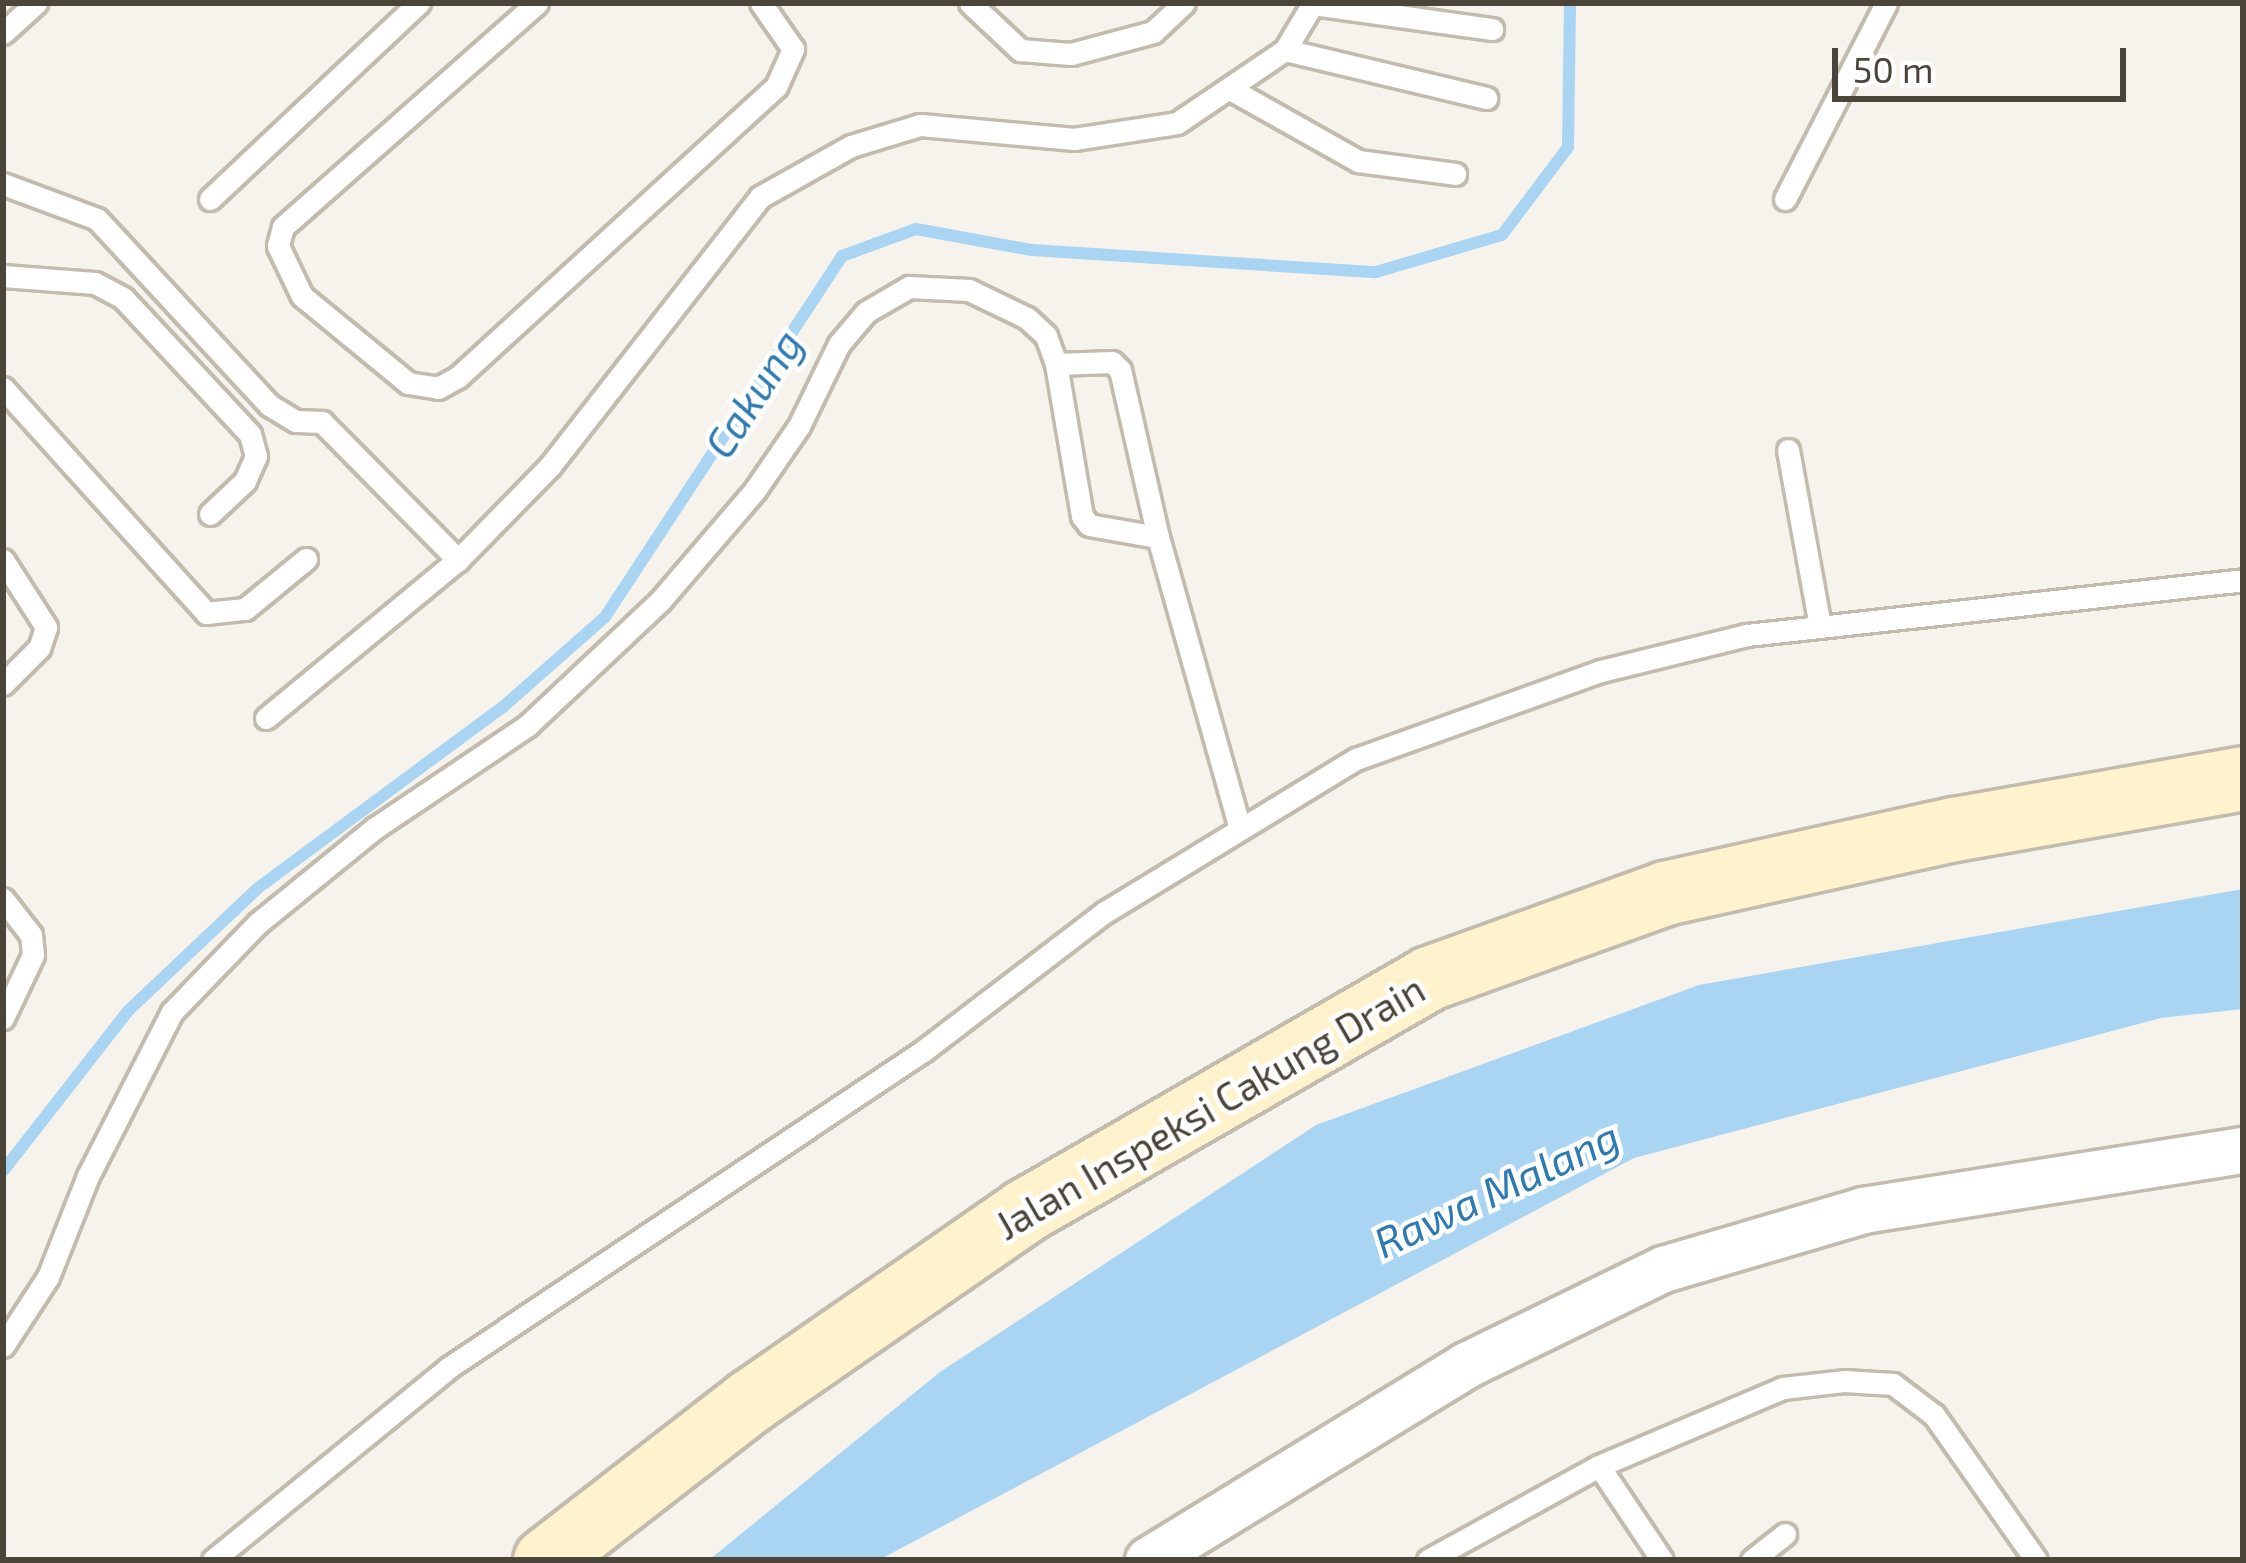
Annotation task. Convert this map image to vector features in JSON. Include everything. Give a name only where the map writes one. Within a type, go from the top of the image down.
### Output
[{"type":"street","name":"Jalan Inspeksi Cakung Drain","points":[[545,1560],[750,1401],[1024,1210],[1429,979],[1665,893],[1954,829],[2243,778]]},
{"type":"street","points":[[1148,1560],[1466,1365],[1663,1269],[1863,1210],[2243,1150]]},
{"type":"lane","points":[[3,33],[36,3]]},
{"type":"lane","points":[[210,200],[419,3]]},
{"type":"lane","points":[[522,8],[283,227],[278,246],[302,296],[408,383],[438,388],[458,377],[776,87],[793,49],[761,3]]},
{"type":"lane","points":[[970,3],[1020,50],[1071,55],[1153,32],[1184,3]]},
{"type":"lane","points":[[266,718],[458,560],[567,448],[734,220],[807,167],[920,125],[1074,140],[1150,132],[1232,90],[1285,50],[1313,3],[1492,29]]},
{"type":"lane","points":[[1785,199],[1886,3]]},
{"type":"lane","points":[[1285,50],[1486,98]]},
{"type":"lane","points":[[1232,90],[1358,161],[1455,174]]},
{"type":"lane","points":[[3,184],[97,219],[269,405],[296,421],[322,422],[458,560]]},
{"type":"lane","points":[[3,275],[95,283],[122,298],[250,434],[256,456],[245,481],[210,514]]},
{"type":"lane","points":[[3,1346],[48,1277],[88,1176],[172,1012],[258,923],[375,828],[528,725],[660,601],[755,490],[839,344],[866,312],[909,287],[969,290],[1027,318],[1046,336],[1056,364],[1082,516],[1089,525],[1158,537]]},
{"type":"lane","points":[[1056,364],[1112,362],[1120,370],[1158,537],[1239,826]]},
{"type":"lane","points":[[3,388],[206,613],[245,609],[306,559]]},
{"type":"lane","points":[[1788,450],[1819,621]]},
{"type":"lane","points":[[3,560],[46,628],[40,648],[3,684]]},
{"type":"lane","points":[[213,1560],[448,1368],[923,1051],[1105,912],[1239,826],[1356,759],[1582,678],[1819,621],[2243,580]]},
{"type":"lane","points":[[3,899],[31,935],[34,955],[3,1018]]},
{"type":"lane","points":[[1428,1560],[1599,1466],[1783,1388],[1893,1384],[1934,1415],[2036,1560]]},
{"type":"lane","points":[[1599,1466],[1662,1560]]},
{"type":"lane","points":[[1752,1560],[1785,1534]]},
{"type":"water","name":"Rawa Malang","points":[[2243,889],[2243,1009],[2161,1018],[1634,1158],[879,1560],[709,1560],[940,1372],[1316,1125],[1699,985]]},
{"type":"waterway","name":"Cakung","points":[[3,1171],[129,1010],[258,888],[503,707],[605,617],[842,256],[916,229],[1032,250],[1376,272],[1502,235],[1568,147],[1570,3]]}]
